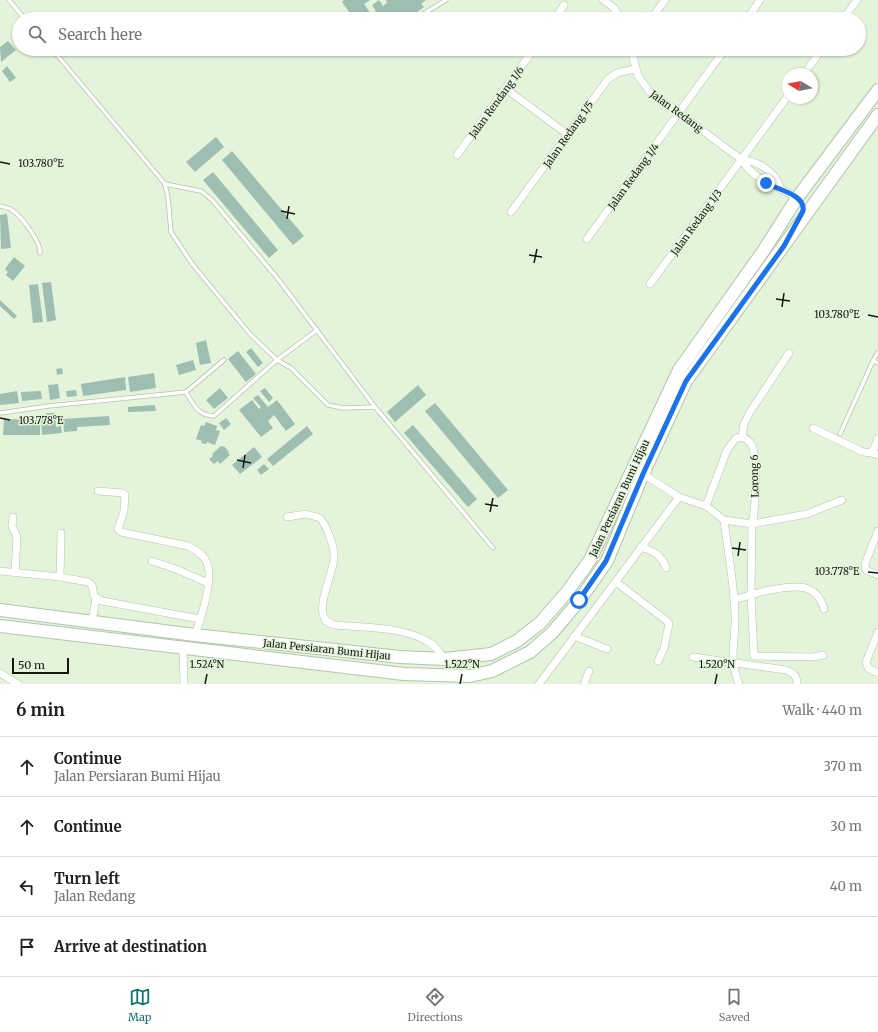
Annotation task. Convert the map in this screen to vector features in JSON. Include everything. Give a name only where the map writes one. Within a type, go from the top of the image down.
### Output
[{"type":"main road","name":"Jalan Persiaran Bumi Hijau","points":[[0,614],[92,622],[400,657],[445,659],[491,654],[517,641],[540,623],[567,592],[594,552],[678,370],[764,250],[797,198],[878,90]]},
{"type":"main road","name":"Jalan Persiaran Bumi Hijau","points":[[0,626],[404,674],[470,676],[492,671],[530,652],[552,633],[579,600],[606,561],[643,474],[686,381],[878,115]]},
{"type":"main road","points":[[797,198],[808,202],[838,171]]},
{"type":"main road","points":[[789,238],[803,207],[797,198]]},
{"type":"street","points":[[603,0],[614,8],[617,12]]},
{"type":"street","points":[[656,12],[665,0]]},
{"type":"street","points":[[752,12],[760,0]]},
{"type":"street","points":[[848,12],[857,0]]},
{"type":"street","points":[[560,12],[564,5]]},
{"type":"street","name":"Jalan Rendang 1/6","points":[[457,155],[529,56]]},
{"type":"street","name":"Jalan Redang","points":[[632,56],[635,69],[641,82],[649,91],[742,160],[752,160],[772,174],[777,179],[780,187],[797,198]]},
{"type":"street","name":"Jalan Redang 1/4","points":[[587,239],[720,56]]},
{"type":"street","points":[[808,68],[817,56]]},
{"type":"street","name":"Jalan Redang 1/5","points":[[511,212],[608,79],[616,73],[635,69]]},
{"type":"street","points":[[506,89],[567,134]]},
{"type":"street","name":"Jalan Redang 1/3","points":[[650,284],[782,104]]},
{"type":"street","points":[[706,506],[727,450],[736,438],[742,437],[744,424],[750,412],[789,353]]},
{"type":"street","points":[[813,428],[862,452],[875,454],[878,439]]},
{"type":"street","name":"Lorong 6","points":[[742,437],[749,441],[753,448],[754,458],[752,524],[754,656],[823,656]]},
{"type":"street","points":[[643,474],[679,496],[706,506],[724,520],[752,524],[807,514],[842,500]]},
{"type":"street","points":[[98,491],[118,492],[125,495],[124,511],[118,529],[121,532],[188,546],[197,551],[206,560],[210,571],[196,635]]},
{"type":"street","points":[[542,683],[574,636],[679,496]]},
{"type":"street","points":[[287,517],[314,515],[320,518],[328,530],[334,558],[322,612],[326,621],[334,625],[401,632],[419,636],[432,644],[445,659]]},
{"type":"street","points":[[13,517],[12,526],[17,537],[15,573]]},
{"type":"street","points":[[724,520],[734,600],[735,616],[732,652],[733,664],[739,684]]},
{"type":"street","points":[[878,531],[865,564],[866,570],[878,575]]},
{"type":"street","points":[[60,577],[61,533]]},
{"type":"street","points":[[641,547],[658,554],[664,560],[666,568]]},
{"type":"street","points":[[152,561],[208,583]]},
{"type":"street","points":[[0,571],[60,577],[90,583],[96,598],[92,622]]},
{"type":"street","points":[[616,582],[668,621],[669,624],[664,648],[658,661]]},
{"type":"street","points":[[734,600],[752,594],[784,587],[803,588],[812,590],[819,596],[824,610]]},
{"type":"street","points":[[96,598],[102,601],[200,619]]},
{"type":"street","points":[[878,632],[866,662],[868,668],[878,673]]},
{"type":"street","points":[[574,636],[607,649]]},
{"type":"street","points":[[183,648],[184,684]]},
{"type":"street","points":[[693,658],[786,670],[793,673],[797,678],[797,684]]},
{"type":"street","points":[[584,684],[589,671]]},
{"type":"street","points":[[0,672],[18,684]]},
{"type":"lane","points":[[9,0],[19,12]]},
{"type":"lane","points":[[426,12],[446,0]]},
{"type":"lane","points":[[58,56],[165,184],[168,198],[171,232],[193,265],[250,334],[277,360],[291,368],[328,405],[343,408],[375,407]]},
{"type":"lane","points":[[165,184],[201,191],[212,200],[317,330],[375,407],[493,548]]},
{"type":"lane","points":[[0,206],[13,211],[20,218],[38,241],[40,253]]},
{"type":"lane","points":[[186,392],[198,411],[206,416],[214,416],[277,360],[317,330]]},
{"type":"lane","points":[[840,434],[878,352]]},
{"type":"lane","points":[[0,413],[49,406],[186,392],[224,360]]},
{"type":"lane","points":[[873,361],[878,363]]},
{"type":"building","points":[[344,0],[370,0],[364,4],[370,12],[349,12],[342,2]]},
{"type":"building","points":[[379,0],[383,6],[387,3],[386,0],[426,0],[421,4],[424,7],[417,12],[374,12],[376,11],[372,5]]},
{"type":"building","points":[[8,41],[12,46],[12,53],[1,62],[0,47]]},
{"type":"building","points":[[7,66],[16,78],[10,82],[2,71]]},
{"type":"building","points":[[216,137],[224,147],[195,172],[186,162]]},
{"type":"building","points":[[232,151],[304,236],[293,245],[222,160]]},
{"type":"building","points":[[213,172],[278,250],[269,258],[203,180]]},
{"type":"building","points":[[7,214],[11,248],[1,249],[0,215]]},
{"type":"building","points":[[14,257],[25,266],[13,281],[6,275],[8,272],[5,269]]},
{"type":"building","points":[[51,282],[56,320],[47,322],[42,283]]},
{"type":"building","points":[[38,284],[43,322],[33,323],[29,285]]},
{"type":"building","points":[[0,300],[17,316],[14,319],[0,306]]},
{"type":"building","points":[[206,340],[211,363],[200,365],[196,343]]},
{"type":"building","points":[[251,348],[263,363],[258,367],[246,352]]},
{"type":"building","points":[[238,351],[256,374],[246,382],[228,359]]},
{"type":"building","points":[[193,360],[196,370],[179,375],[176,365]]},
{"type":"building","points":[[62,368],[63,374],[57,375],[56,369]]},
{"type":"building","points":[[154,373],[156,388],[130,392],[128,377]]},
{"type":"building","points":[[125,377],[126,390],[83,396],[81,384]]},
{"type":"building","points":[[58,384],[60,398],[50,400],[48,385]]},
{"type":"building","points":[[418,385],[426,395],[395,422],[387,412]]},
{"type":"building","points":[[220,388],[228,398],[214,409],[206,400]]},
{"type":"building","points":[[265,388],[273,398],[269,402],[260,391]]},
{"type":"building","points":[[76,390],[77,396],[67,397],[66,391]]},
{"type":"building","points":[[17,391],[19,403],[0,405],[0,394]]},
{"type":"building","points":[[41,391],[42,399],[22,401],[21,392]]},
{"type":"building","points":[[258,395],[268,407],[277,400],[295,424],[286,431],[274,415],[268,421],[273,428],[261,437],[239,410],[252,400],[259,409],[261,407],[253,398]]},
{"type":"building","points":[[435,403],[508,490],[498,498],[425,411]]},
{"type":"building","points":[[155,405],[156,411],[128,412],[128,407]]},
{"type":"building","points":[[46,413],[55,413],[56,427],[61,426],[62,433],[42,435],[41,418],[47,418]]},
{"type":"building","points":[[109,416],[110,425],[77,427],[77,431],[64,432],[63,419]]},
{"type":"building","points":[[226,418],[231,424],[224,430],[219,423]]},
{"type":"building","points":[[4,419],[40,420],[40,435],[3,435]]},
{"type":"building","points":[[206,422],[217,426],[216,430],[220,431],[215,445],[207,442],[206,444],[201,443],[202,441],[196,439],[201,425],[204,426]]},
{"type":"building","points":[[413,425],[477,499],[468,507],[404,433]]},
{"type":"building","points":[[307,426],[313,434],[273,466],[267,459]]},
{"type":"building","points":[[221,446],[224,446],[230,455],[220,464],[218,461],[214,464],[209,459]]},
{"type":"building","points":[[254,447],[262,457],[240,474],[232,465]]},
{"type":"building","points":[[264,464],[269,469],[261,475],[257,470]]},
{"type":"route","points":[[579,600],[602,570],[643,474],[686,381],[784,246],[803,211],[802,204],[797,198],[780,187],[772,186],[766,183]]}]
